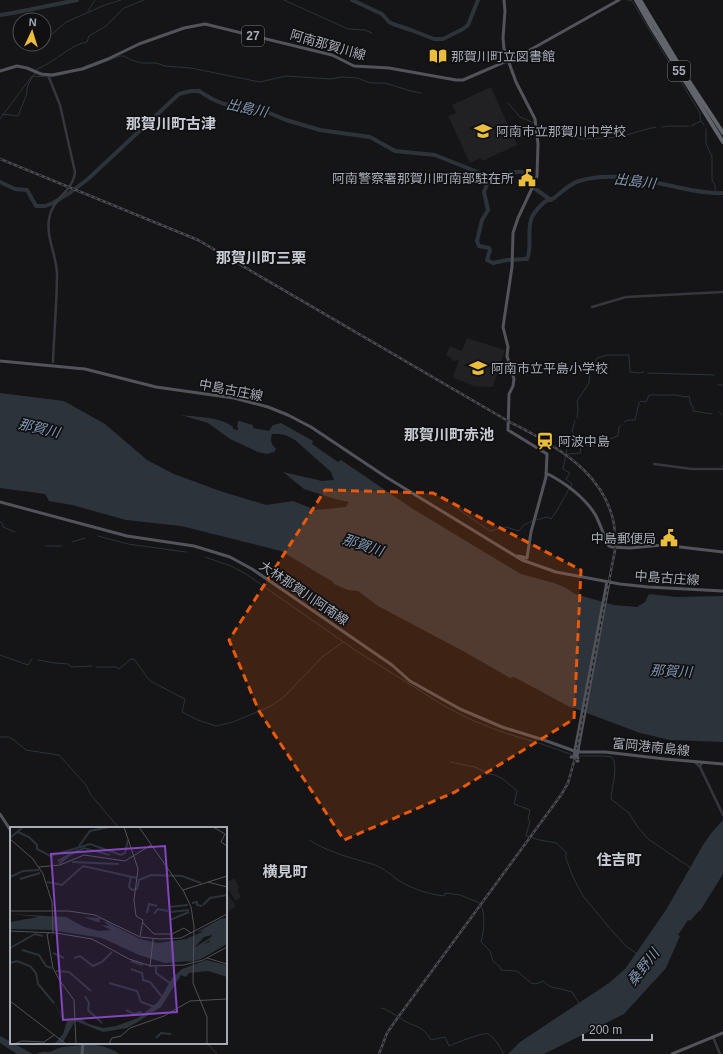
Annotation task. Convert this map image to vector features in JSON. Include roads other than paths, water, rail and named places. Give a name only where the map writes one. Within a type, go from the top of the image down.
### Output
[{"type":"highway","name":"55","points":[[636,0],[723,142]]},
{"type":"highway","name":"55","points":[[640,0],[686,78],[723,133]]},
{"type":"main road","points":[[504,0],[505,11],[503,43],[521,95],[533,112],[538,144],[537,169],[533,188],[518,218],[513,233],[513,260],[503,327],[508,347],[507,356],[514,382],[509,394],[508,430],[547,454],[546,473],[531,532],[527,558],[514,556]]},
{"type":"main road","name":"阿南那賀川線","points":[[0,71],[17,66],[48,75],[82,69],[120,54],[139,44],[200,24],[211,25],[332,55],[354,66],[389,68],[456,80],[469,78],[521,55],[619,0]]},
{"type":"main road","name":"中島古庄線","points":[[0,361],[85,369],[156,387],[250,401],[277,410],[311,427],[380,474],[514,556]]},
{"type":"main road","points":[[546,473],[570,488],[583,500],[596,517],[609,546],[611,547],[630,548],[663,545],[723,552]]},
{"type":"main road","name":"大林那賀川阿南線","points":[[0,502],[127,536],[194,546],[230,557],[275,584],[392,665],[410,680],[442,699],[492,724],[544,740],[577,747]]},
{"type":"main road","points":[[514,556],[556,572],[608,582],[577,747],[574,757],[571,758]]},
{"type":"main road","name":"中島古庄線","points":[[608,582],[648,587],[723,591]]},
{"type":"main road","points":[[577,747],[578,760]]},
{"type":"main road","name":"富岡港南島線","points":[[577,747],[605,752],[723,764]]},
{"type":"main road","points":[[0,814],[10,829]]},
{"type":"main road","points":[[672,1054],[723,1033]]},
{"type":"main road","points":[[82,1054],[83,1044]]},
{"type":"street","points":[[48,75],[60,105],[75,172],[73,181],[52,208],[48,220],[49,235],[57,272],[52,362]]},
{"type":"street","points":[[592,307],[626,297],[723,292]]},
{"type":"street","points":[[654,464],[692,469],[723,469]]},
{"type":"street","points":[[695,762],[700,768],[723,815]]},
{"type":"street","points":[[700,768],[701,764],[703,763]]},
{"type":"street","points":[[713,1037],[720,1054]]},
{"type":"water","name":"那賀川","points":[[0,393],[64,401],[105,424],[147,460],[174,474],[220,491],[266,505],[293,501],[316,510],[346,507],[349,502],[304,489],[283,472],[322,481],[334,480],[331,472],[295,440],[285,435],[272,434],[271,442],[276,449],[274,452],[267,454],[258,452],[230,439],[208,423],[181,415],[216,419],[228,424],[233,427],[233,429],[238,430],[238,421],[253,425],[253,428],[269,431],[273,425],[281,423],[313,441],[312,444],[338,462],[341,460],[413,509],[521,574],[554,583],[575,594],[614,605],[637,607],[645,602],[649,594],[677,597],[723,596],[723,742],[670,740],[640,733],[568,706],[514,677],[510,678],[378,606],[358,591],[348,590],[334,584],[281,551],[181,526],[126,520],[72,505],[49,501],[45,494],[0,488]]},
{"type":"water","name":"桑野川","points":[[723,820],[723,874],[700,911],[690,921],[688,920],[678,935],[680,936],[666,968],[624,1014],[544,1054],[508,1054],[520,1042],[609,983],[625,969],[666,910],[703,845]]},
{"type":"water","points":[[0,1036],[10,1041],[10,1044],[15,1044],[33,1054],[17,1054],[0,1043]]},
{"type":"water","points":[[86,1044],[108,1048],[119,1054],[37,1054],[42,1052],[51,1052],[63,1047]]},
{"type":"waterway","points":[[0,15],[77,0]]},
{"type":"waterway","points":[[88,11],[95,0]]},
{"type":"waterway","points":[[52,34],[66,22],[105,5],[121,0]]},
{"type":"waterway","points":[[2,114],[18,116],[26,96],[28,85],[37,69],[50,63],[75,46],[87,42],[89,36],[106,26],[124,8],[144,0]]},
{"type":"waterway","points":[[284,0],[348,29],[365,30],[372,33]]},
{"type":"waterway","points":[[352,0],[382,14],[389,22],[393,24],[434,39],[443,39],[468,25],[478,0]]},
{"type":"waterway","points":[[628,0],[632,1],[700,113],[701,121]]},
{"type":"waterway","points":[[83,70],[120,56],[124,56],[142,63],[156,63],[165,66],[191,68],[260,82],[286,76],[331,79],[341,77],[358,78],[370,83],[385,83],[421,93]]},
{"type":"waterway","points":[[51,77],[68,73]]},
{"type":"waterway","points":[[0,119],[32,76],[47,77]]},
{"type":"waterway","name":"出島川","points":[[0,182],[15,189],[27,190],[36,206],[45,206],[53,203],[88,179],[179,94],[199,91],[224,104],[255,107],[286,120],[320,130],[370,137],[395,151],[435,155],[490,177],[498,177],[514,172],[522,172],[534,188],[551,200]]},
{"type":"waterway","points":[[508,103],[520,117],[534,123]]},
{"type":"waterway","points":[[691,126],[701,121],[704,125]]},
{"type":"waterway","points":[[662,127],[689,126]]},
{"type":"waterway","points":[[538,127],[553,133],[570,135]]},
{"type":"waterway","points":[[608,138],[656,127]]},
{"type":"waterway","points":[[706,129],[706,144],[712,157],[712,180],[715,185],[715,194]]},
{"type":"waterway","points":[[572,135],[581,139],[604,138]]},
{"type":"waterway","name":"出島川","points":[[490,177],[484,192],[488,210],[482,220],[477,241],[479,246],[489,248],[490,250],[487,260],[493,263],[507,260],[527,259],[529,254],[530,222],[534,213],[544,202],[554,198],[575,182],[592,178],[618,177],[643,180],[702,192],[723,193]]},
{"type":"waterway","points":[[577,418],[577,401],[589,383],[590,372],[597,358],[607,355],[629,355],[630,372],[644,372]]},
{"type":"waterway","points":[[648,373],[714,375]]},
{"type":"waterway","points":[[718,385],[723,385]]},
{"type":"waterway","points":[[624,422],[628,420],[635,420],[639,403],[641,401],[646,402],[649,395],[689,396],[691,405],[693,406],[693,411],[712,414]]},
{"type":"waterway","points":[[719,412],[722,415]]},
{"type":"waterway","points":[[571,487],[572,484],[566,479],[570,473],[563,469],[568,445],[573,443],[574,435],[572,431],[575,421]]},
{"type":"waterway","points":[[610,439],[618,436],[619,427],[621,425]]},
{"type":"waterway","points":[[568,454],[580,453],[581,445],[593,446],[604,440]]},
{"type":"waterway","points":[[536,520],[547,517],[551,519],[569,489]]},
{"type":"waterway","points":[[458,509],[490,531],[506,527],[519,531],[524,525],[532,521]]},
{"type":"waterway","points":[[0,522],[3,524],[3,527],[15,532]]},
{"type":"waterway","points":[[98,536],[128,544],[186,552]]},
{"type":"waterway","points":[[72,542],[85,538]]},
{"type":"waterway","points":[[45,546],[62,546]]},
{"type":"waterway","points":[[205,557],[231,566],[246,574],[355,650],[446,707],[474,721],[497,730],[573,755]]},
{"type":"waterway","points":[[96,667],[116,667],[119,669],[131,659],[134,659],[150,681],[185,699],[182,712],[198,720],[216,726],[233,722],[269,707],[284,697],[322,657],[343,642]]},
{"type":"waterway","points":[[0,655],[28,665],[32,659]]},
{"type":"waterway","points":[[38,660],[68,664],[71,667],[92,666]]},
{"type":"waterway","points":[[0,737],[9,737],[26,750],[59,755],[86,785],[91,795],[118,827]]},
{"type":"waterway","points":[[578,756],[612,757],[615,772],[611,799],[629,813],[637,826],[648,839],[691,868]]},
{"type":"waterway","name":"桑野川","points":[[450,762],[475,767],[489,774],[495,775],[503,779],[517,791],[514,804],[530,810],[528,819],[530,821],[526,836],[556,843],[566,852],[566,858],[572,875],[583,896],[613,932],[627,947],[636,953]]},
{"type":"waterway","points":[[309,840],[348,857],[376,865],[403,883],[420,891],[444,896],[445,893],[460,895],[480,903],[484,917],[484,928],[481,942],[490,951],[493,961],[500,967],[501,970],[517,971],[531,983],[536,984],[543,981],[549,986],[572,992],[579,1003]]},
{"type":"waterway","points":[[381,1008],[397,1016]]},
{"type":"waterway","points":[[400,1018],[424,1031],[431,1040],[445,1037],[449,1046],[475,1036],[485,1034],[491,1035],[504,1054]]},
{"type":"waterway","points":[[208,1044],[217,1054]]},
{"type":"railway","points":[[0,159],[198,240],[567,455],[584,470],[598,486],[608,505],[614,526],[615,550],[575,758],[568,783],[561,795],[396,1020],[387,1033],[379,1054]]},
{"type":"place","name":"那賀川町立図書館","points":[[438,56]]},
{"type":"place","name":"阿南市立那賀川中学校","points":[[483,131]]},
{"type":"place","name":"阿南警察署那賀川町南部駐在所","points":[[527,178]]},
{"type":"place","name":"阿南市立平島小学校","points":[[478,368]]},
{"type":"place","name":"阿波中島","points":[[545,441]]},
{"type":"place","name":"中島郵便局","points":[[669,538]]},
{"type":"district","name":"那賀川町古津","points":[[171,123]]},
{"type":"district","name":"那賀川町三栗","points":[[261,257]]},
{"type":"district","name":"那賀川町赤池","points":[[449,434]]},
{"type":"district","name":"住吉町","points":[[619,859]]},
{"type":"district","name":"横見町","points":[[285,871]]}]
